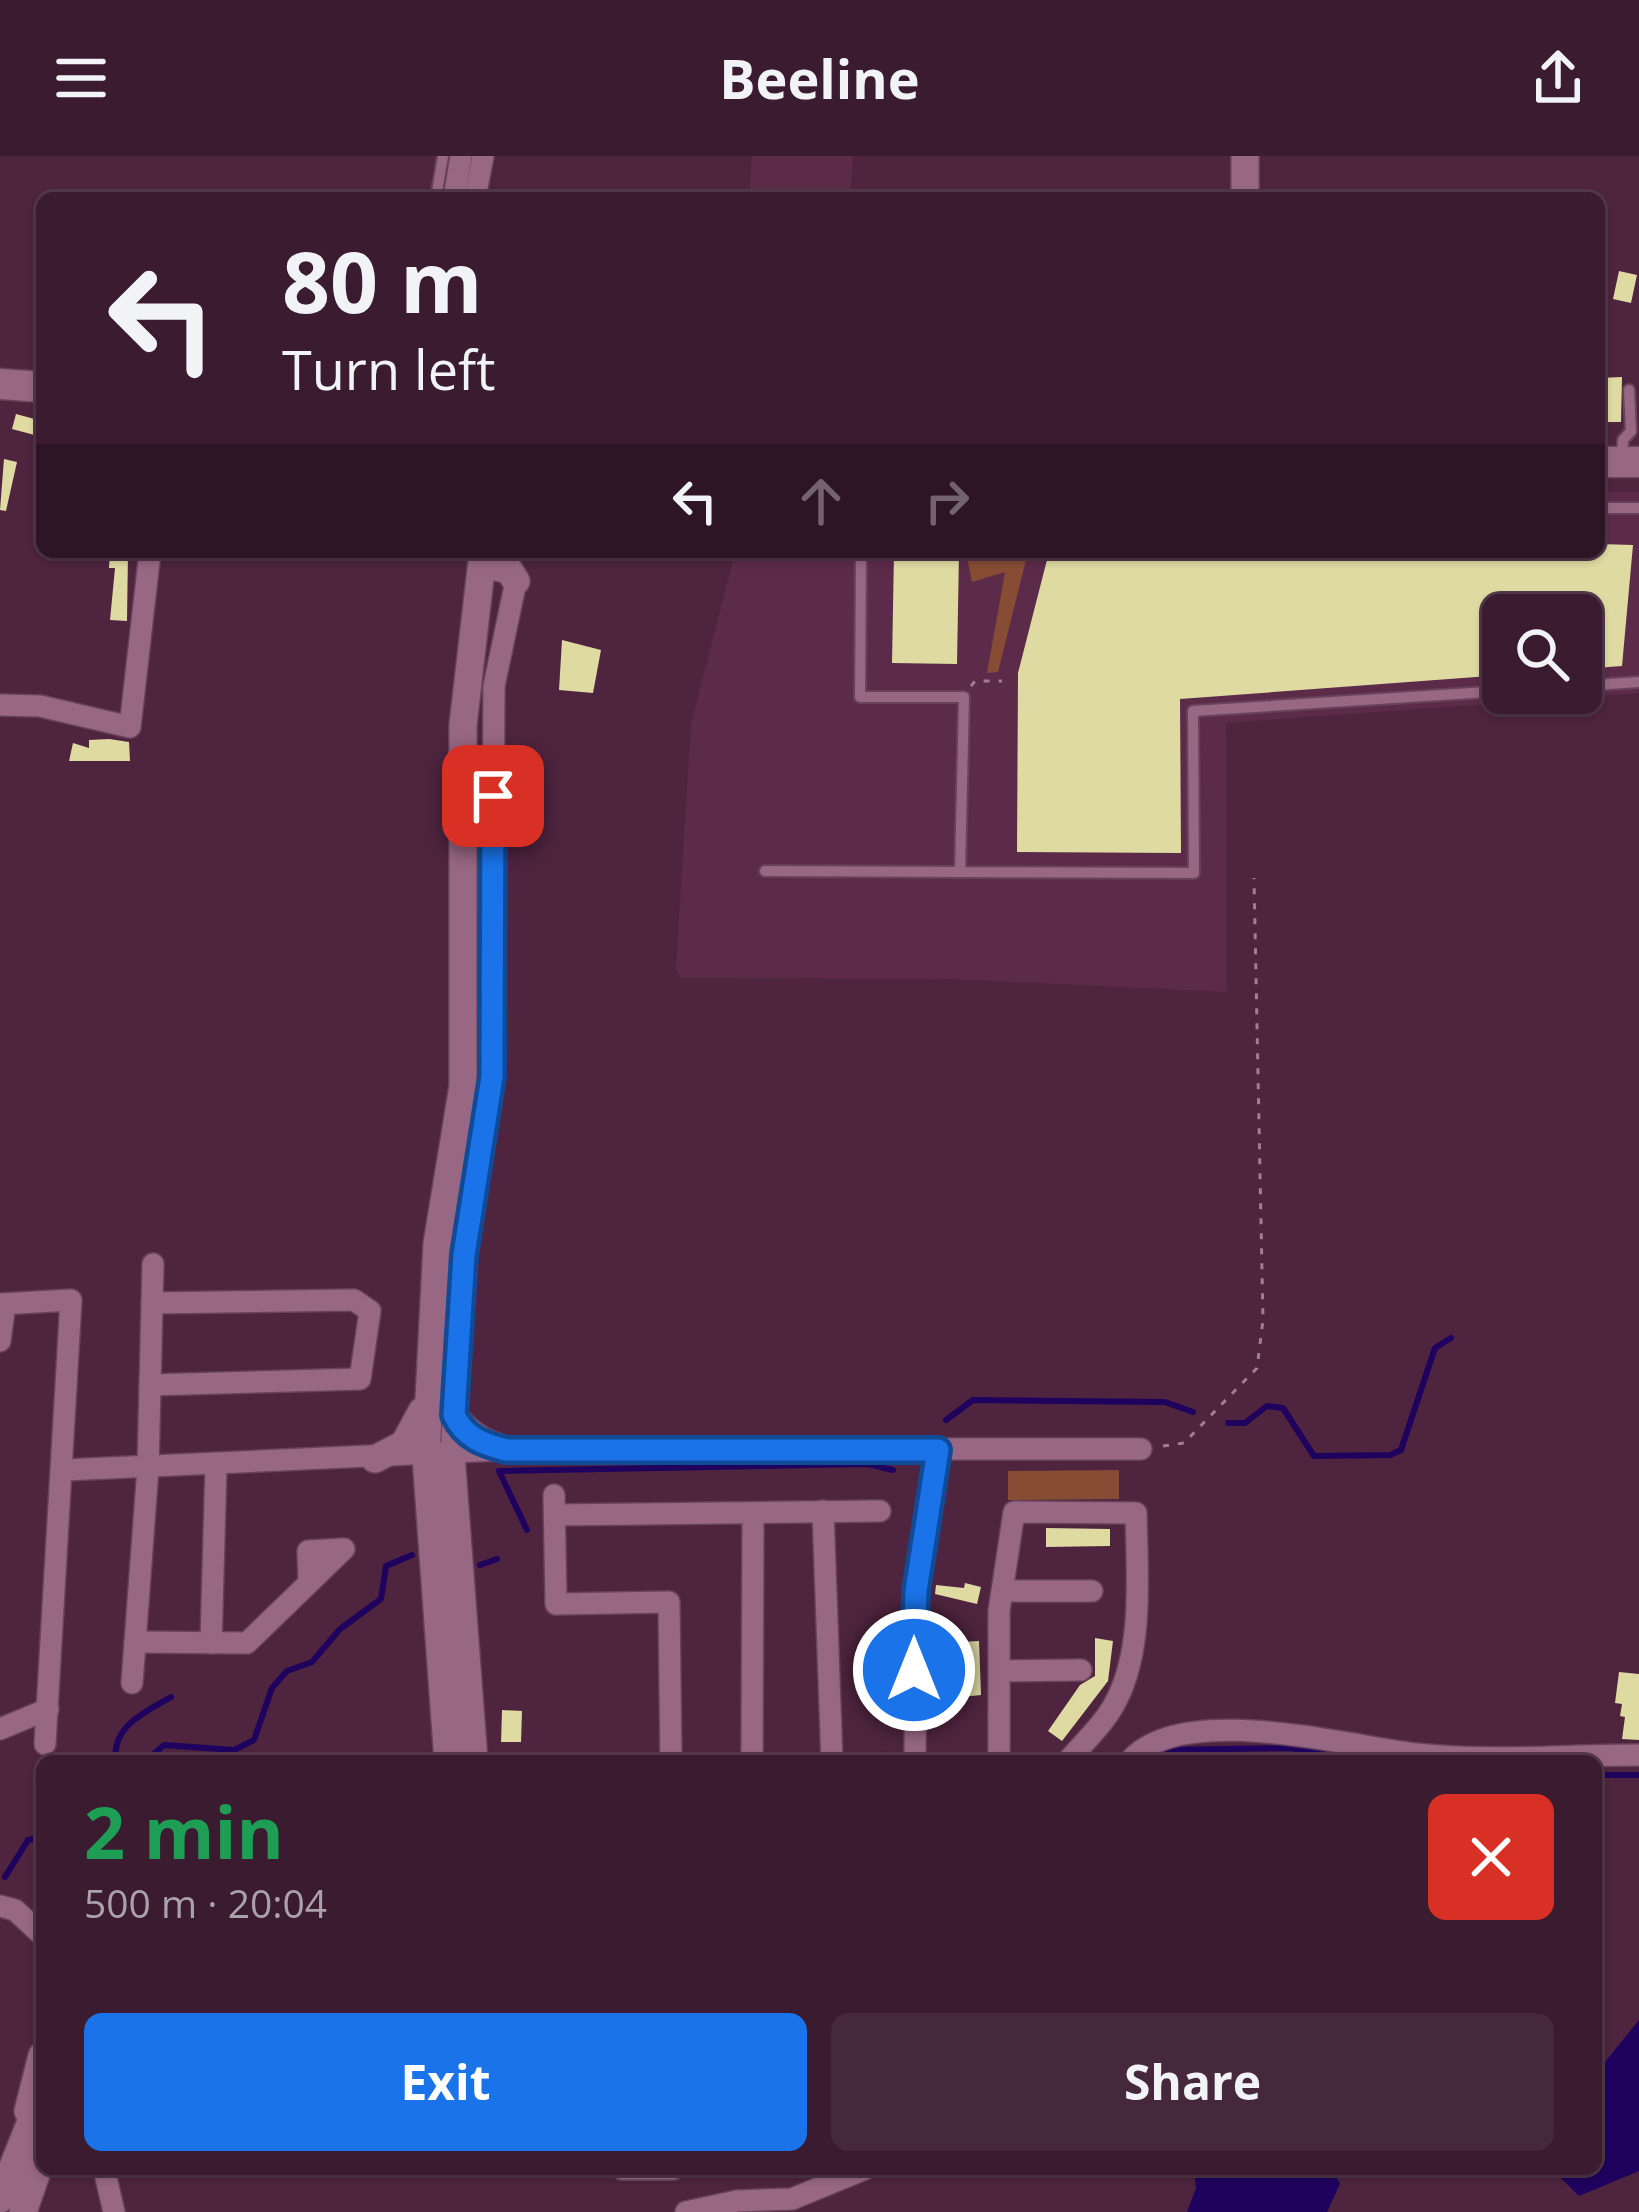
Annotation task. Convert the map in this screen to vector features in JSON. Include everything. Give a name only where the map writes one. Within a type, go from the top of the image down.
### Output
[{"type":"main road","points":[[0,384],[36,387]]},
{"type":"street","points":[[455,192],[461,156]]},
{"type":"street","points":[[476,192],[483,156]]},
{"type":"street","points":[[1245,156],[1245,192]]},
{"type":"street","points":[[0,706],[40,706],[130,727],[149,558]]},
{"type":"street","points":[[438,1456],[454,1415],[464,1255],[492,1077],[494,686],[516,581],[509,570],[483,558],[463,724],[464,1086],[440,1217],[429,1390],[473,1755]]},
{"type":"street","points":[[132,1683],[148,1468],[153,1264]]},
{"type":"street","points":[[0,1341],[3,1304],[71,1300],[45,1744]]},
{"type":"street","points":[[150,1384],[360,1379],[370,1312],[354,1300],[152,1303]]},
{"type":"street","points":[[431,1346],[435,1375],[454,1415],[476,1441],[506,1450]]},
{"type":"street","points":[[375,1459],[413,1434],[429,1390]]},
{"type":"street","points":[[64,1470],[506,1450],[1141,1449]]},
{"type":"street","points":[[448,1755],[443,1514],[471,1473],[506,1450]]},
{"type":"street","points":[[915,1755],[916,1591],[938,1450]]},
{"type":"street","points":[[375,1459],[402,1473],[443,1514]]},
{"type":"street","points":[[211,1643],[215,1466]]},
{"type":"street","points":[[671,1755],[669,1602],[556,1604],[554,1505],[753,1513],[880,1511]]},
{"type":"street","points":[[823,1511],[832,1755]]},
{"type":"street","points":[[1000,1755],[1002,1591],[1014,1512],[1136,1513],[1138,1586],[1126,1680],[1113,1707],[1073,1755]]},
{"type":"street","points":[[752,1755],[753,1513]]},
{"type":"street","points":[[135,1642],[247,1643],[309,1582]]},
{"type":"street","points":[[1002,1591],[1092,1591]]},
{"type":"street","points":[[1001,1671],[1081,1670]]},
{"type":"street","points":[[0,1729],[48,1709]]},
{"type":"street","points":[[1137,1755],[1158,1737],[1287,1730],[1418,1754],[1639,1755]]},
{"type":"street","points":[[0,1906],[14,1910],[36,1930]]},
{"type":"street","points":[[0,2199],[36,2080]]},
{"type":"street","points":[[23,2132],[36,2106]]},
{"type":"street","points":[[23,2212],[36,2174]]},
{"type":"street","points":[[105,2175],[114,2212]]},
{"type":"street","points":[[686,2212],[737,2201],[792,2199],[850,2175]]},
{"type":"lane","points":[[437,192],[443,156]]},
{"type":"lane","points":[[1620,462],[1623,442],[1631,431],[1629,390]]},
{"type":"lane","points":[[1605,508],[1639,508]]},
{"type":"lane","points":[[861,558],[860,697],[964,697],[959,872]]},
{"type":"lane","points":[[1602,685],[1639,682]]},
{"type":"lane","points":[[765,872],[1194,874],[1193,711],[1482,692]]},
{"type":"path","points":[[964,697],[975,681],[1003,681]]},
{"type":"path","points":[[1141,1449],[1184,1443],[1257,1368],[1263,1320],[1254,878]]},
{"type":"shaded area","points":[[752,156],[853,156],[850,192],[749,192]]},
{"type":"shaded area","points":[[1605,492],[1639,492],[1639,693],[1602,696],[1602,594],[1482,594],[1482,704],[1226,723],[1227,992],[950,979],[680,978],[676,968],[691,724],[733,558],[1605,558]]},
{"type":"shaded area","points":[[967,558],[1026,558],[998,672],[987,673],[1005,572],[972,582]]},
{"type":"shaded area","points":[[1119,1470],[1119,1499],[1008,1500],[1008,1471]]},
{"type":"shaded area","points":[[1639,2020],[1639,2171],[1579,2196],[1558,2175],[1602,2175],[1602,2066]]},
{"type":"shaded area","points":[[1195,2175],[1335,2175],[1340,2184],[1327,2212],[1187,2212],[1196,2188]]},
{"type":"building","points":[[1619,271],[1637,275],[1631,303],[1613,299]]},
{"type":"building","points":[[1622,377],[1621,422],[1605,422],[1605,378]]},
{"type":"building","points":[[16,414],[36,419],[36,435],[12,429]]},
{"type":"building","points":[[4,459],[17,462],[6,511],[0,510]]},
{"type":"building","points":[[1605,544],[1633,545],[1622,666],[1602,667],[1602,594],[1482,594],[1482,677],[1180,699],[1181,853],[1017,852],[1018,673],[1047,558],[1605,558]]},
{"type":"building","points":[[110,558],[128,558],[127,621],[110,620],[115,568],[109,568]]},
{"type":"building","points":[[894,558],[959,558],[957,664],[892,663]]},
{"type":"building","points":[[562,640],[601,650],[593,693],[559,690]]},
{"type":"building","points":[[89,740],[129,742],[130,761],[69,761],[73,743],[89,748]]},
{"type":"building","points":[[1046,1528],[1110,1529],[1110,1546],[1046,1547]]},
{"type":"building","points":[[965,1583],[981,1587],[977,1604],[935,1594],[936,1585],[964,1588]]},
{"type":"building","points":[[1095,1638],[1113,1641],[1108,1681],[1062,1741],[1048,1731],[1080,1685],[1095,1676]]},
{"type":"building","points":[[979,1641],[981,1695],[962,1697],[960,1642]]},
{"type":"building","points":[[1619,1672],[1639,1674],[1639,1740],[1622,1739],[1625,1717],[1620,1716],[1622,1704],[1615,1703]]},
{"type":"building","points":[[502,1710],[522,1711],[521,1742],[501,1742]]},
{"type":"waterway","points":[[1228,1423],[1245,1423],[1267,1406],[1283,1408],[1314,1456],[1390,1455],[1401,1450],[1435,1348],[1451,1338]]},
{"type":"waterway","points":[[946,1420],[973,1400],[1165,1402],[1193,1412]]},
{"type":"waterway","points":[[527,1530],[499,1471],[868,1464],[893,1470]]},
{"type":"waterway","points":[[153,1755],[164,1745],[234,1750],[254,1740],[272,1688],[287,1671],[312,1662],[340,1629],[381,1599],[386,1566],[412,1555]]},
{"type":"waterway","points":[[480,1565],[497,1559]]},
{"type":"waterway","points":[[116,1755],[125,1729],[171,1697]]},
{"type":"waterway","points":[[1164,1750],[1290,1748],[1333,1755]]},
{"type":"waterway","points":[[1602,1775],[1639,1775]]},
{"type":"waterway","points":[[5,1877],[28,1840],[36,1838]]},
{"type":"route","points":[[493,796],[492,1077],[464,1255],[454,1415],[459,1427],[476,1441],[506,1450],[938,1450],[916,1591],[914,1670]]}]
